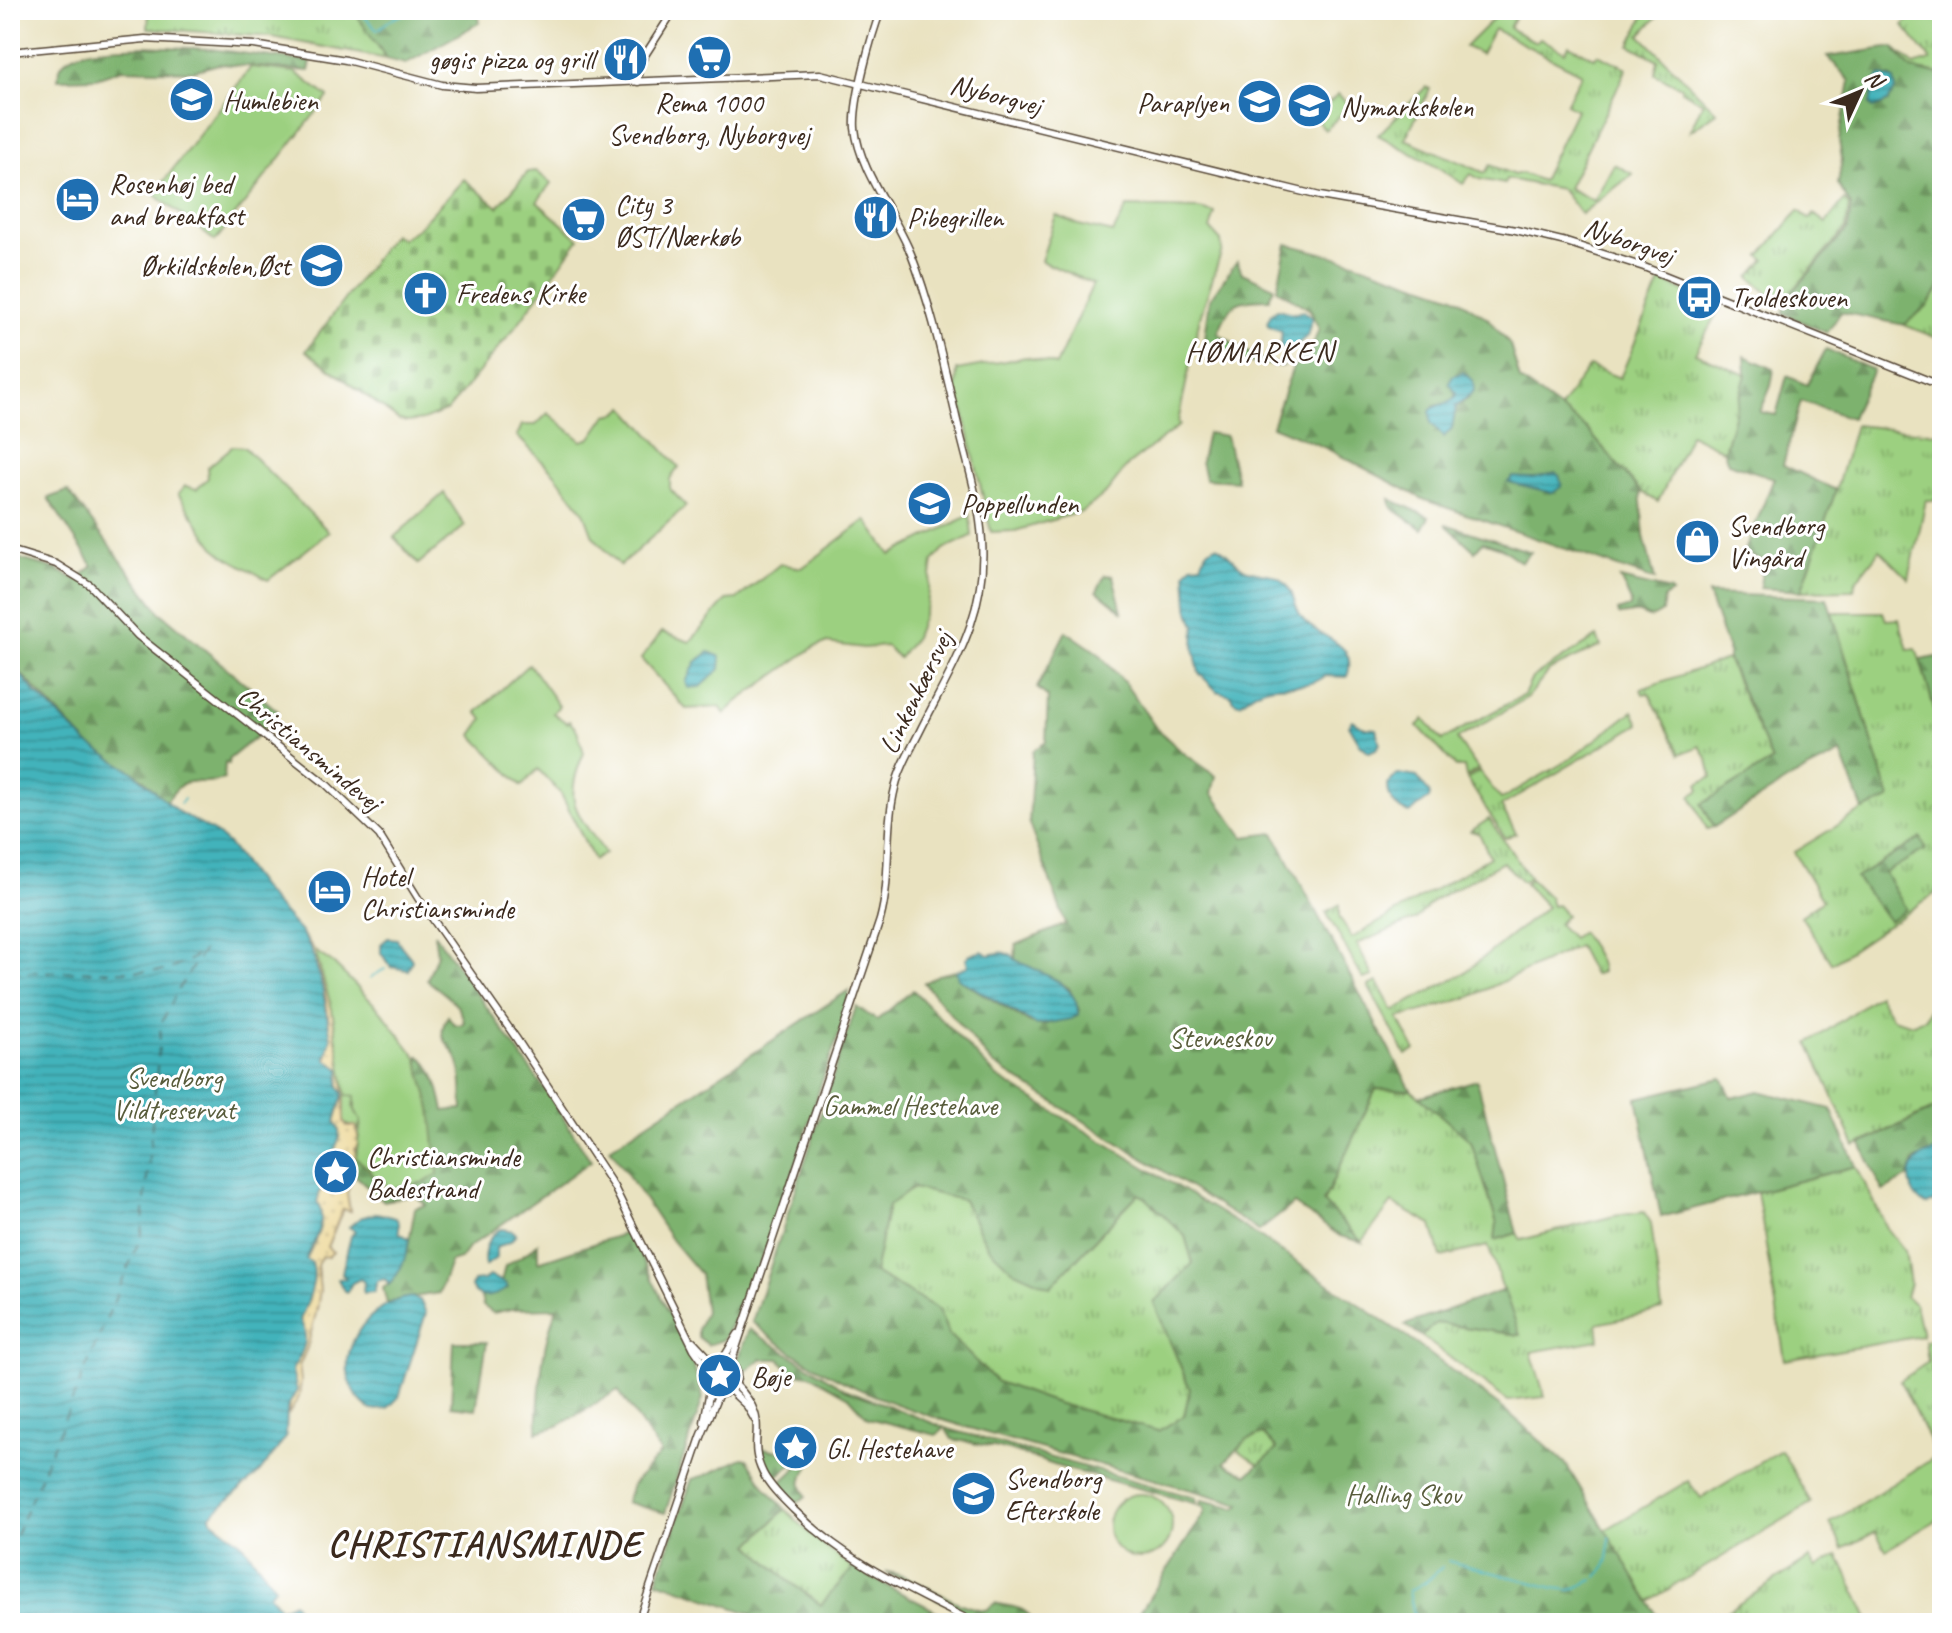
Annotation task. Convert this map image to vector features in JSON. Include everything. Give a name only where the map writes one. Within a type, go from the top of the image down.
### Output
[{"type":"street","points":[[638,82],[638,66],[674,10]]},
{"type":"street","name":"Linkenkærsvej","points":[[727,1361],[745,1320],[884,906],[895,788],[912,746],[966,642],[975,617],[981,584],[979,513],[941,355],[911,254],[856,138],[855,107],[881,10]]},
{"type":"street","name":"Nyborgvej","points":[[10,52],[145,39],[178,39],[304,52],[442,85],[476,88],[808,73],[1320,196],[1516,230],[1566,242],[1644,267],[1942,386]]},
{"type":"street","name":"Christiansmindevej","points":[[10,550],[56,564],[90,585],[138,636],[327,785],[379,835],[418,898],[516,1038],[614,1187],[706,1366]]},
{"type":"street","name":"Christiansmindevej","points":[[688,1335],[712,1361]]},
{"type":"street","points":[[638,1623],[701,1437],[719,1393],[732,1387],[736,1373],[727,1361],[712,1361],[706,1366],[704,1381],[710,1390],[719,1393]]},
{"type":"street","points":[[732,1387],[747,1406],[758,1428],[757,1454],[761,1470],[810,1526],[861,1565],[975,1623]]},
{"type":"street","points":[[701,1437],[710,1390]]},
{"type":"green space","points":[[149,10],[353,10],[387,59],[272,37],[148,28]]},
{"type":"green space","points":[[353,10],[480,10],[479,23],[405,64],[387,59]]},
{"type":"green space","points":[[1502,10],[1518,10],[1509,28],[1536,42],[1540,38],[1565,52],[1569,45],[1595,58],[1598,54],[1627,68],[1568,188],[1594,201],[1614,164],[1633,174],[1581,214],[1561,189],[1506,179],[1505,184],[1479,179],[1471,174],[1463,184],[1378,135],[1426,87],[1430,89],[1405,139],[1485,173],[1490,165],[1514,175],[1521,173],[1542,181],[1576,110],[1566,104],[1582,74],[1494,29],[1481,54],[1465,47]]},
{"type":"green space","points":[[1647,10],[1656,10],[1660,14],[1640,35],[1717,112],[1690,131],[1703,102],[1655,74],[1658,60],[1630,45]]},
{"type":"green space","points":[[1920,10],[1942,10],[1942,74],[1911,69],[1893,47],[1914,65],[1931,60],[1903,25]]},
{"type":"green space","points":[[143,46],[211,49],[311,62],[309,71],[219,64],[193,71],[122,69],[96,78],[58,79],[61,67],[78,53]]},
{"type":"green space","points":[[1893,47],[1911,69],[1942,74],[1942,284],[1927,306],[1904,325],[1841,312],[1827,333],[1783,313],[1789,296],[1848,229],[1851,206],[1838,184],[1842,159],[1839,141],[1850,81],[1828,57]],"holes":[[[1881,75],[1892,78],[1896,89],[1888,102],[1873,108],[1870,105]]]},
{"type":"green space","points":[[251,67],[295,72],[328,97],[215,241],[154,194]]},
{"type":"green space","points":[[1338,94],[1350,106],[1325,130],[1314,117]]},
{"type":"green space","points":[[536,171],[551,183],[537,202],[579,239],[518,324],[448,410],[423,420],[399,420],[306,351],[393,234],[401,239],[418,228],[464,179],[498,207],[528,172]]},
{"type":"green space","points":[[1844,200],[1849,205],[1846,228],[1781,305],[1750,277],[1765,260],[1760,256],[1799,210],[1809,219],[1814,214],[1826,223]]},
{"type":"green space","points":[[1127,207],[1199,209],[1215,213],[1210,229],[1221,241],[1222,250],[1200,317],[1178,422],[1180,425],[1129,464],[1107,492],[1083,511],[1015,531],[991,532],[956,389],[957,370],[1026,357],[1056,365],[1093,284],[1041,261],[1056,215],[1079,225],[1113,233]]},
{"type":"green space","points":[[1287,244],[1348,260],[1454,296],[1490,320],[1510,345],[1520,380],[1586,428],[1640,491],[1644,536],[1655,580],[1425,500],[1326,448],[1272,426],[1293,367],[1309,355],[1319,329],[1310,310],[1277,289]],"holes":[[[1453,391],[1469,398],[1456,407],[1452,428],[1434,406],[1452,402],[1456,393]]]},
{"type":"green space","points":[[1237,261],[1242,273],[1274,287],[1269,299],[1249,300],[1231,308],[1218,333],[1257,358],[1285,367],[1210,357],[1204,346],[1210,299]]},
{"type":"green space","points":[[1661,280],[1699,299],[1722,305],[1695,353],[1746,375],[1724,451],[1690,434],[1658,502],[1640,491],[1586,428],[1560,408],[1589,366],[1620,378]]},
{"type":"green space","points":[[1942,284],[1942,340],[1904,325],[1927,306]]},
{"type":"green space","points":[[1826,349],[1873,370],[1851,418],[1801,401],[1783,465],[1836,490],[1801,591],[1760,588],[1763,560],[1744,553],[1774,478],[1728,463],[1724,451],[1746,375],[1745,356],[1774,369],[1771,386],[1760,412],[1776,415],[1787,376],[1807,385]]},
{"type":"green space","points":[[625,407],[679,467],[670,479],[670,489],[686,506],[620,566],[593,536],[584,512],[554,473],[517,436],[522,425],[536,425],[548,413],[582,441],[591,438],[607,415],[618,413]]},
{"type":"green space","points":[[1855,425],[1942,434],[1942,501],[1926,500],[1909,579],[1880,550],[1855,582],[1854,590],[1801,591],[1836,490]]},
{"type":"green space","points":[[1207,433],[1226,436],[1237,481],[1205,479],[1201,461]]},
{"type":"green space","points":[[233,446],[244,447],[329,532],[268,580],[214,547],[178,494],[185,486],[197,489],[208,478],[207,468]]},
{"type":"green space","points":[[68,491],[161,613],[278,711],[257,736],[229,759],[229,764],[225,763],[224,779],[186,782],[166,802],[142,778],[87,743],[10,662],[10,556],[56,569],[76,580],[93,566],[48,498]]},
{"type":"green space","points":[[444,493],[465,526],[418,564],[394,537]]},
{"type":"green space","points":[[1390,499],[1429,517],[1422,529],[1392,508]]},
{"type":"green space","points":[[970,515],[972,536],[944,549],[933,561],[927,605],[915,637],[899,658],[886,646],[863,648],[826,643],[814,647],[725,714],[720,707],[686,709],[641,659],[662,632],[690,642],[726,600],[737,599],[780,564],[802,568],[866,520],[891,555]]},
{"type":"green space","points":[[1445,524],[1531,552],[1521,562],[1501,548],[1483,542],[1475,551]]},
{"type":"green space","points":[[1105,575],[1113,576],[1122,611],[1097,591]]},
{"type":"green space","points":[[1620,579],[1672,593],[1664,598],[1662,612],[1655,617],[1637,613],[1619,615],[1618,611],[1630,607],[1631,601]]},
{"type":"green space","points":[[1708,594],[1827,598],[1890,799],[1863,810],[1841,753],[1793,777],[1714,827],[1702,804],[1772,761],[1728,659],[1728,650]]},
{"type":"green space","points":[[1832,612],[1883,612],[1886,620],[1899,619],[1908,650],[1916,649],[1942,735],[1942,905],[1939,891],[1832,963],[1801,916],[1823,900],[1794,852],[1863,810],[1890,799]]},
{"type":"green space","name":"Stevneskov","points":[[1066,631],[1098,653],[1124,682],[1156,728],[1216,776],[1212,793],[1244,837],[1274,833],[1411,1090],[1376,1089],[1323,1202],[1362,1242],[1340,1236],[1294,1204],[1259,1231],[993,1064],[924,983],[938,975],[956,971],[962,981],[1030,1023],[1041,1025],[1076,1017],[1079,1010],[1069,988],[1015,960],[1016,945],[1066,924],[1029,824],[1033,751],[1046,742],[1048,697],[1037,688]]},
{"type":"green space","points":[[1597,637],[1601,646],[1550,670],[1528,697],[1457,739],[1478,769],[1466,777],[1464,767],[1456,767],[1418,726],[1424,719],[1442,740],[1524,695],[1532,678]]},
{"type":"green space","points":[[1942,656],[1942,735],[1920,660]]},
{"type":"green space","points":[[1727,659],[1772,761],[1702,804],[1714,827],[1707,829],[1691,796],[1700,790],[1698,784],[1712,777],[1708,760],[1700,746],[1680,754],[1649,693],[1643,694],[1641,689]]},
{"type":"green space","points":[[529,664],[559,706],[553,713],[567,723],[569,721],[577,730],[584,753],[577,770],[573,795],[580,816],[605,853],[594,860],[561,794],[538,769],[522,786],[472,735],[483,719],[477,712]]},
{"type":"green space","points":[[1633,711],[1639,724],[1501,806],[1516,833],[1505,838],[1467,779],[1479,771],[1501,799],[1572,758]]},
{"type":"green space","points":[[1489,819],[1529,877],[1523,882],[1503,862],[1434,900],[1416,919],[1357,944],[1373,976],[1363,979],[1326,912],[1339,905],[1339,917],[1352,938],[1490,857],[1479,833],[1471,831]]},
{"type":"green space","points":[[1921,838],[1926,849],[1885,873],[1906,909],[1889,921],[1856,878]]},
{"type":"green space","points":[[1530,879],[1549,897],[1552,906],[1557,905],[1566,915],[1558,924],[1572,938],[1581,932],[1596,956],[1601,972],[1593,975],[1578,946],[1470,997],[1398,1018],[1415,1050],[1406,1055],[1368,986],[1377,982],[1393,1011],[1463,974],[1547,907],[1525,884]]},
{"type":"green space","points":[[434,933],[546,1091],[591,1161],[468,1248],[460,1259],[450,1262],[439,1293],[387,1304],[383,1288],[389,1284],[408,1247],[415,1208],[426,1205],[415,1195],[384,1201],[356,1176],[345,1175],[344,1162],[356,1158],[368,1168],[381,1192],[425,1182],[431,1109],[419,1056],[433,1073],[444,1111],[463,1109],[459,1063],[443,1031],[448,1016],[454,1024],[464,1022],[455,1004],[427,980],[437,954]]},
{"type":"green space","points":[[315,951],[334,964],[382,1012],[417,1058],[431,1109],[438,1174],[425,1182],[387,1190],[384,1180],[378,1181],[356,1158],[361,1121],[355,1110],[355,1096],[346,1095],[332,1009]]},
{"type":"green space","name":"Gammel Hestehave","points":[[849,990],[838,1037],[766,1247],[723,1340],[708,1345],[698,1337],[705,1311],[700,1274],[672,1241],[610,1148]]},
{"type":"green space","name":"Halling Skov","points":[[913,990],[997,1077],[1255,1234],[1407,1337],[1510,1414],[1565,1463],[1657,1615],[1688,1623],[1133,1623],[1205,1512],[1204,1506],[1200,1505],[1202,1500],[1237,1508],[1241,1504],[976,1430],[875,1396],[812,1364],[752,1322],[856,1007],[877,1020]],"holes":[[[913,1188],[963,1200],[988,1247],[1012,1270],[1050,1287],[1138,1194],[1145,1197],[1185,1236],[1193,1263],[1154,1303],[1190,1389],[1184,1416],[1158,1431],[1056,1403],[997,1382],[949,1335],[938,1309],[874,1273],[888,1206]],[[1263,1434],[1277,1449],[1247,1475],[1224,1463],[1246,1440]]]},
{"type":"green space","points":[[1878,995],[1892,1018],[1913,1024],[1925,1018],[1934,997],[1942,998],[1942,1105],[1855,1146],[1809,1043]]},
{"type":"green space","points":[[1722,1078],[1732,1098],[1759,1091],[1831,1109],[1856,1166],[1661,1217],[1637,1098]]},
{"type":"green space","points":[[1477,1080],[1517,1233],[1495,1240],[1497,1223],[1471,1141],[1419,1097]]},
{"type":"green space","points":[[1376,1089],[1411,1090],[1471,1141],[1497,1224],[1495,1240],[1517,1233],[1521,1240],[1614,1216],[1644,1212],[1651,1223],[1662,1310],[1597,1324],[1599,1340],[1531,1352],[1545,1397],[1508,1401],[1421,1336],[1436,1323],[1519,1335],[1488,1246],[1441,1257],[1432,1225],[1392,1203],[1362,1242],[1323,1203]]},
{"type":"green space","points":[[346,1095],[355,1095],[353,1106],[361,1121],[358,1130],[344,1123]]},
{"type":"green space","points":[[1942,1105],[1942,1149],[1914,1161],[1908,1177],[1883,1191],[1861,1144]]},
{"type":"green space","points":[[1856,1166],[1887,1228],[1905,1251],[1910,1283],[1906,1297],[1915,1304],[1922,1336],[1785,1360],[1757,1192]]},
{"type":"green space","points":[[913,1188],[963,1200],[988,1247],[1050,1287],[1138,1194],[1145,1197],[1185,1236],[1193,1264],[1154,1303],[1190,1389],[1184,1416],[1158,1431],[1056,1403],[997,1382],[949,1335],[938,1309],[874,1273],[888,1206]]},
{"type":"green space","points":[[629,1232],[692,1360],[703,1398],[665,1513],[626,1502],[632,1485],[661,1453],[618,1390],[558,1426],[537,1432],[544,1353],[557,1308],[512,1309],[493,1313],[483,1306],[481,1297],[507,1289],[501,1282],[505,1266],[538,1243],[538,1262]]},
{"type":"green space","points":[[1504,1290],[1520,1335],[1436,1323],[1421,1336],[1405,1325]]},
{"type":"green space","points":[[749,1329],[845,1389],[943,1427],[943,1430],[936,1435],[868,1418],[849,1397],[810,1375],[794,1373],[779,1359],[762,1359],[740,1375],[737,1363]]},
{"type":"green space","points":[[1942,1339],[1942,1517],[1886,1550],[1875,1532],[1843,1549],[1830,1523],[1937,1456],[1900,1381],[1928,1362],[1925,1341]]},
{"type":"green space","points":[[454,1342],[487,1342],[476,1409],[451,1406]]},
{"type":"green space","points":[[945,1428],[1196,1498],[1197,1504],[1009,1450],[952,1439]]},
{"type":"green space","points":[[1263,1434],[1277,1449],[1259,1465],[1237,1449],[1246,1440]]},
{"type":"green space","points":[[762,1448],[801,1455],[776,1478],[766,1470]]},
{"type":"green space","points":[[1781,1450],[1811,1503],[1649,1601],[1605,1530],[1688,1481],[1701,1498]]},
{"type":"green space","points":[[742,1458],[747,1459],[766,1488],[785,1509],[750,1545],[786,1579],[821,1605],[853,1568],[959,1623],[748,1623],[752,1614],[657,1581],[692,1479]]},
{"type":"green space","points":[[807,1458],[811,1462],[802,1484],[806,1496],[797,1503],[780,1483]]},
{"type":"green space","points":[[1134,1494],[1146,1494],[1163,1503],[1170,1514],[1170,1538],[1163,1549],[1146,1558],[1134,1558],[1122,1553],[1113,1544],[1108,1532],[1108,1520],[1113,1508],[1122,1499]]},
{"type":"green space","points":[[785,1509],[819,1542],[853,1568],[821,1605],[786,1579],[750,1545]]},
{"type":"green space","points":[[1838,1555],[1868,1618],[1859,1623],[1709,1623],[1810,1558],[1816,1568]]},
{"type":"green space","points":[[886,1572],[912,1580],[973,1608],[986,1610],[995,1603],[1018,1608],[1027,1613],[1032,1623],[983,1623]]},
{"type":"sand","name":"Christiansminde Badestrand","points":[[300,931],[315,951],[332,1009],[343,1064],[344,1122],[347,1126],[356,1126],[359,1142],[355,1149],[356,1158],[344,1162],[345,1175],[352,1177],[347,1193],[350,1211],[343,1209],[327,1247],[333,1252],[328,1257],[322,1256],[317,1265],[320,1290],[317,1309],[299,1366],[299,1397],[288,1415],[298,1328],[314,1277],[312,1263],[306,1260],[320,1224],[317,1202],[334,1154],[335,1122],[343,1094],[339,1086],[340,1069],[327,1061],[329,1028],[325,994],[315,961]]},
{"type":"water","points":[[1881,75],[1894,80],[1896,89],[1888,102],[1873,108],[1870,105],[1874,83]]},
{"type":"water","points":[[1277,309],[1294,313],[1304,311],[1312,318],[1307,336],[1289,352],[1280,347],[1282,331],[1269,327],[1267,323]]},
{"type":"water","points":[[1463,372],[1473,380],[1474,391],[1456,407],[1452,428],[1444,437],[1431,423],[1430,411],[1455,397],[1456,393],[1449,383],[1453,376]]},
{"type":"water","points":[[1555,473],[1559,475],[1562,486],[1553,493],[1508,482],[1513,477],[1534,478]]},
{"type":"water","points":[[1216,546],[1245,569],[1271,575],[1286,584],[1297,610],[1308,625],[1335,642],[1347,655],[1347,677],[1325,676],[1303,685],[1270,687],[1240,703],[1235,702],[1231,695],[1217,691],[1199,673],[1186,572],[1192,565],[1201,564],[1207,551]]},
{"type":"water","points":[[709,652],[721,657],[720,669],[701,687],[688,688],[686,682],[696,662]]},
{"type":"water","name":"Svendborg Vildtreservat","points":[[10,662],[36,693],[87,743],[135,773],[177,811],[217,834],[230,846],[311,948],[322,986],[331,1038],[326,1059],[340,1069],[339,1086],[343,1094],[335,1122],[339,1133],[338,1143],[317,1202],[320,1224],[306,1259],[312,1263],[314,1278],[300,1320],[305,1333],[304,1345],[292,1370],[297,1390],[287,1408],[286,1436],[276,1451],[258,1474],[211,1515],[212,1520],[243,1544],[275,1587],[269,1594],[280,1609],[293,1602],[309,1623],[10,1623]]},
{"type":"water","points":[[1353,720],[1365,728],[1376,729],[1380,744],[1376,749],[1369,752],[1360,744],[1349,725]]},
{"type":"water","points":[[1398,774],[1417,777],[1430,794],[1429,799],[1410,813],[1396,806],[1389,794],[1388,784]]},
{"type":"water","points":[[388,938],[397,939],[412,960],[408,970],[391,967],[381,953],[381,944]]},
{"type":"water","points":[[982,951],[989,955],[1006,953],[1056,980],[1072,995],[1078,1015],[1037,1025],[958,978],[956,971],[968,966],[966,959],[969,955]]},
{"type":"water","points":[[1934,1151],[1942,1152],[1942,1198],[1927,1205],[1913,1192],[1910,1179],[1913,1166],[1919,1159]]},
{"type":"water","points":[[377,1213],[396,1218],[399,1232],[409,1239],[403,1264],[389,1285],[385,1279],[377,1281],[374,1292],[363,1293],[364,1282],[360,1279],[352,1283],[347,1292],[344,1291],[338,1279],[346,1278],[342,1274],[343,1268],[355,1231],[349,1227],[360,1218]]},
{"type":"water","points":[[501,1229],[516,1234],[511,1241],[496,1248],[496,1258],[485,1266],[487,1244]]},
{"type":"water","points":[[489,1276],[505,1283],[508,1288],[493,1295],[478,1295],[471,1287],[473,1281]]},
{"type":"water","points":[[411,1297],[420,1300],[426,1313],[399,1397],[387,1409],[371,1410],[356,1395],[349,1378],[348,1360],[353,1342],[362,1326],[376,1312],[392,1302]]},
{"type":"waterway","points":[[354,10],[377,30],[390,20],[413,10]]},
{"type":"waterway","points":[[180,804],[184,799]]},
{"type":"waterway","points":[[376,974],[385,969]]},
{"type":"waterway","points":[[370,978],[374,975]]},
{"type":"waterway","points":[[1597,1577],[1608,1559],[1609,1537]]},
{"type":"waterway","points":[[1448,1561],[1554,1588],[1571,1590],[1593,1580]]},
{"type":"waterway","points":[[1416,1623],[1409,1591],[1427,1581],[1442,1567]]},
{"type":"ferry route","points":[[10,972],[164,971],[183,964],[203,951],[161,1024],[142,1234],[10,1549]]},
{"type":"place","name":"Rema 1000 Svendborg, Nyborgvej","points":[[709,58]]},
{"type":"place","name":"gøgis pizza og grill","points":[[625,59]]},
{"type":"place","name":"Humlebien","points":[[192,100]]},
{"type":"place","name":"Paraplyen","points":[[1260,102]]},
{"type":"place","name":"Nymarkskolen","points":[[1310,106]]},
{"type":"place","name":"Rosenhøj bed and breakfast","points":[[78,199]]},
{"type":"place","name":"Pibegrillen","points":[[876,217]]},
{"type":"place","name":"City 3 ØST/Nærkøb","points":[[584,220]]},
{"type":"place","name":"Ørkildskolen,Øst","points":[[321,265]]},
{"type":"place","name":"Fredens Kirke","points":[[425,293]]},
{"type":"place","name":"Troldeskoven","points":[[1700,297]]},
{"type":"place","name":"Poppellunden","points":[[930,503]]},
{"type":"place","name":"Svendborg Vingård","points":[[1697,541]]},
{"type":"place","name":"Hotel Christiansminde","points":[[330,892]]},
{"type":"place","name":"Christiansminde Badestrand","points":[[336,1172]]},
{"type":"place","name":"Bøje","points":[[720,1376]]},
{"type":"place","name":"Gl. Hestehave","points":[[795,1448]]},
{"type":"place","name":"Svendborg Efterskole","points":[[974,1494]]},
{"type":"district","name":"HØMARKEN","points":[[1260,351]]},
{"type":"district","name":"CHRISTIANSMINDE","points":[[485,1543]]}]
